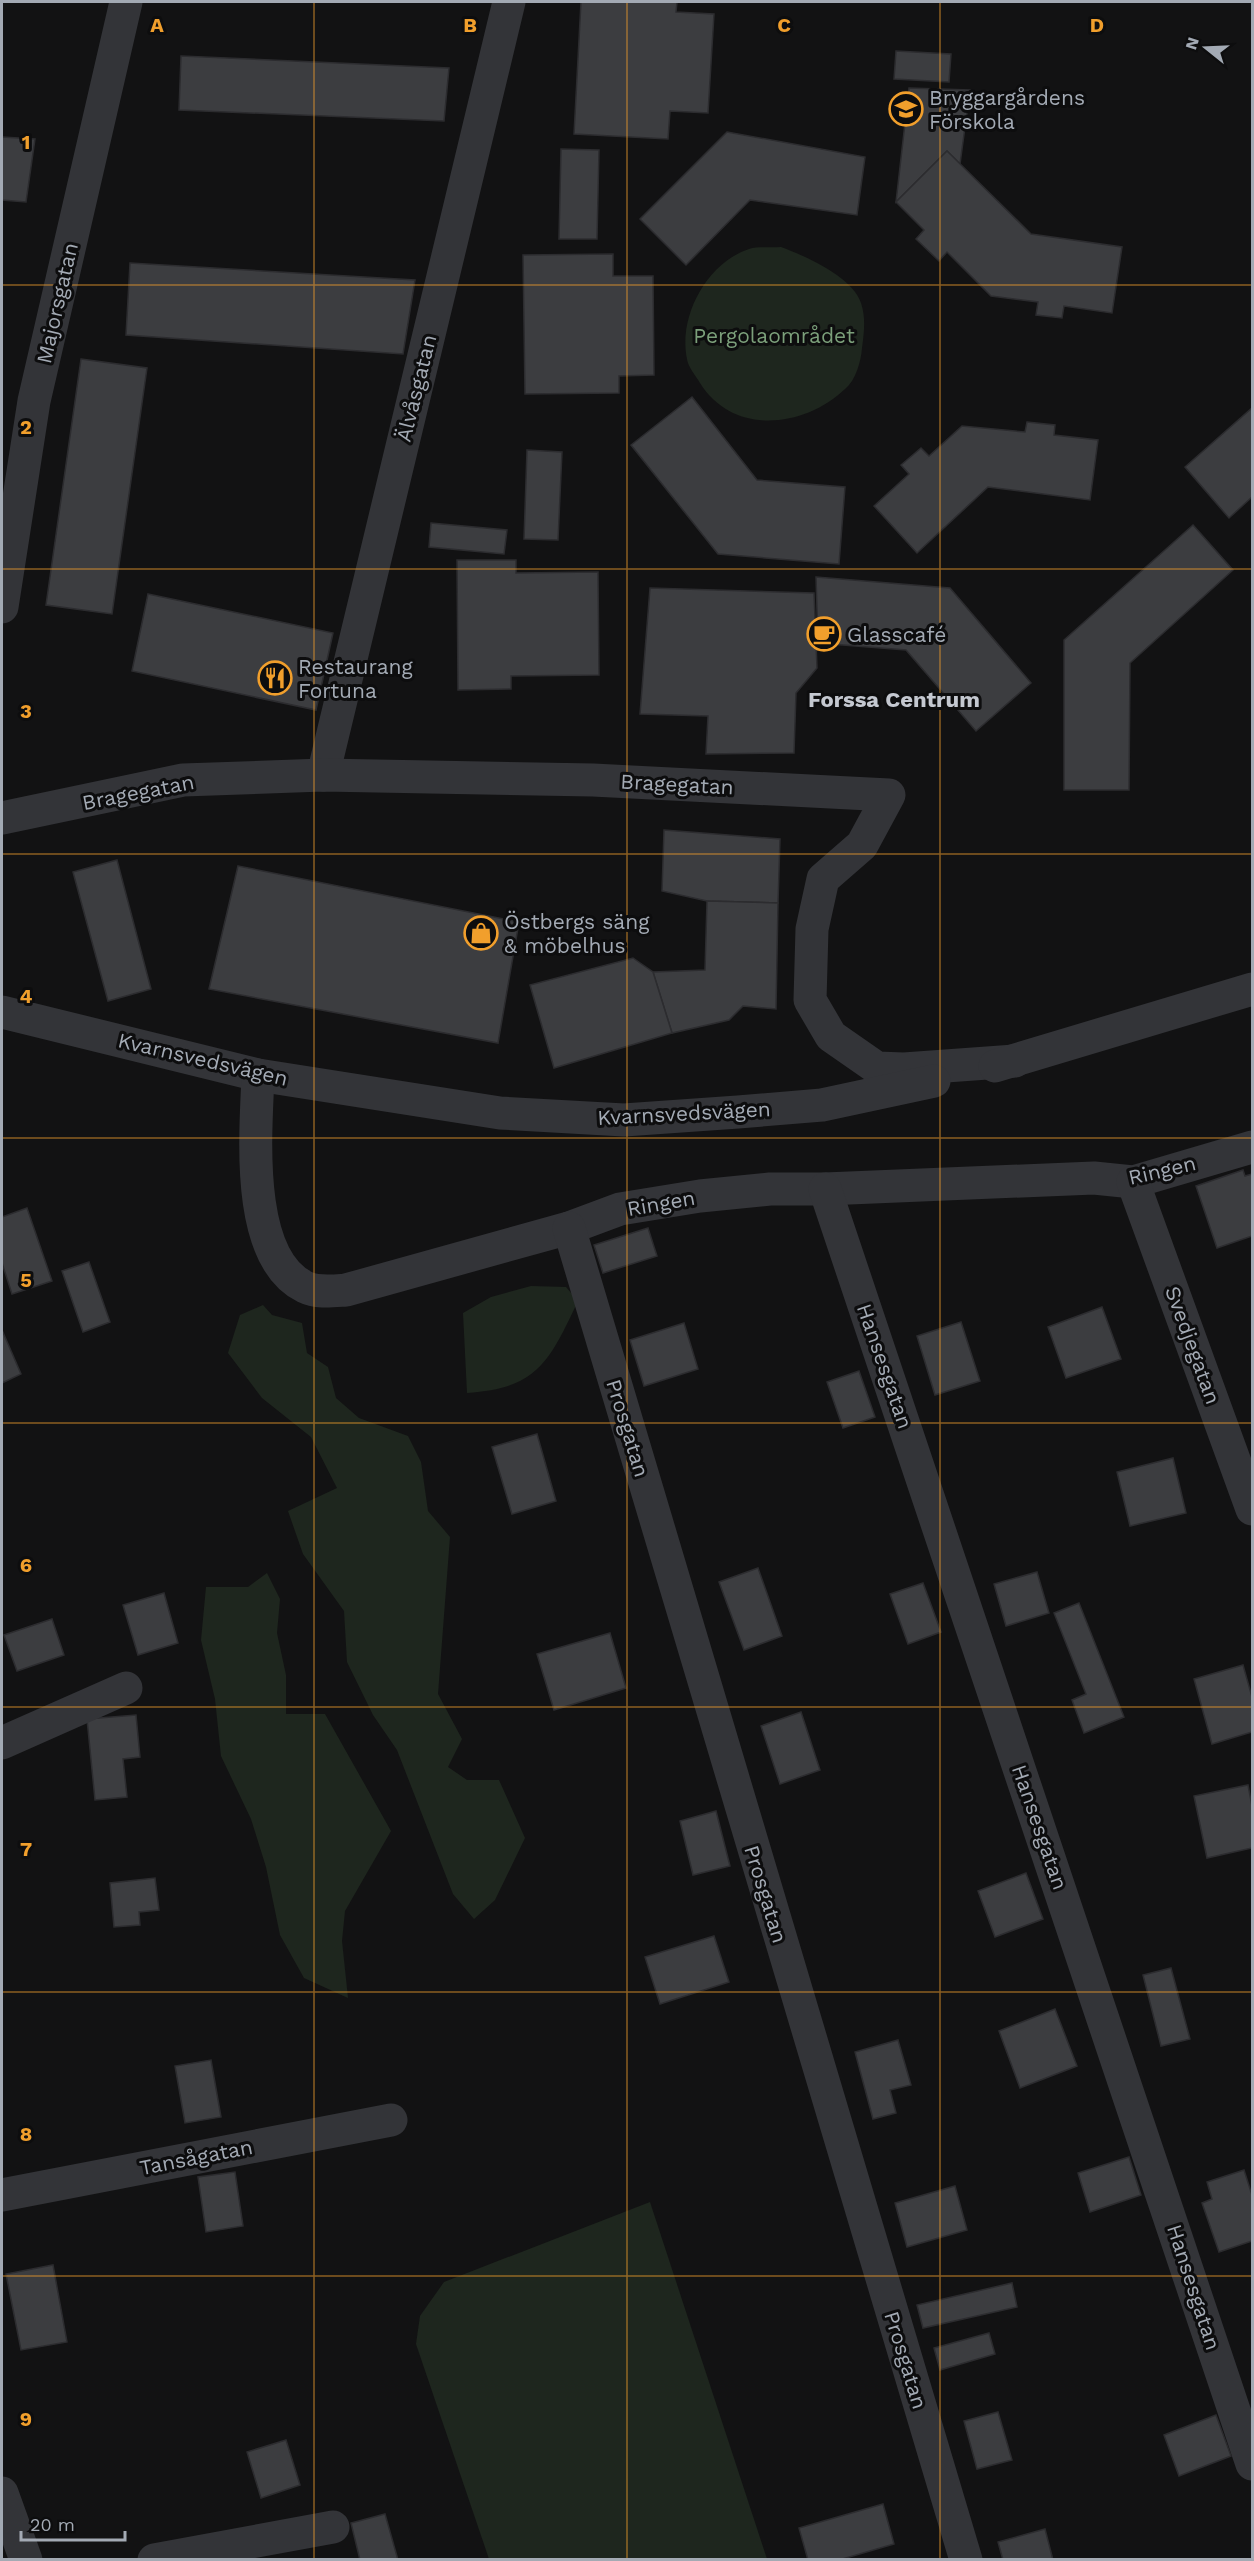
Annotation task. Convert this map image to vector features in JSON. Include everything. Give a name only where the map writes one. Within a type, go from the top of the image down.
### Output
[{"type":"street","name":"Majorsgatan","points":[[2,607],[34,401],[126,2]]},
{"type":"street","name":"Älvåsgatan","points":[[323,775],[509,2]]},
{"type":"street","name":"Bragegatan","points":[[2,818],[183,780],[323,775],[593,780],[889,795],[862,845],[823,879],[812,929],[810,1000],[831,1036],[878,1068],[904,1069],[1016,1061]]},
{"type":"street","name":"Kvarnsvedsvägen","points":[[2,1012],[258,1075],[500,1113],[624,1119],[822,1105],[897,1090],[1016,1061],[1252,989]]},
{"type":"street","name":"Ringen","points":[[258,1075],[254,1166],[264,1226],[276,1256],[290,1278],[307,1288],[325,1291],[346,1290],[569,1228],[620,1209],[700,1196],[770,1189],[825,1190],[1094,1178],[1133,1182],[1252,1147]]},
{"type":"street","name":"Svedjegatan","points":[[1133,1182],[1252,1509]]},
{"type":"street","name":"Hansesgatan","points":[[825,1190],[1252,2464]]},
{"type":"street","name":"Prosgatan","points":[[569,1228],[966,2559]]},
{"type":"street","points":[[2,1743],[126,1688]]},
{"type":"street","name":"Tansågatan","points":[[2,2195],[391,2120]]},
{"type":"street","points":[[2,2493],[26,2559]]},
{"type":"street","points":[[154,2559],[333,2527]]},
{"type":"green space","name":"Pergolaområdet","points":[[781,247],[827,269],[856,293],[863,309],[864,320],[860,359],[855,376],[849,385],[828,402],[810,412],[790,418],[770,420],[750,418],[731,412],[714,400],[700,383],[688,362],[685,343],[687,326],[699,293],[720,266],[749,249]]},
{"type":"green space","points":[[531,1286],[566,1287],[578,1301],[559,1340],[539,1368],[526,1378],[491,1390],[467,1393],[463,1313],[491,1297]]},
{"type":"green space","points":[[263,1305],[272,1315],[302,1323],[307,1353],[328,1367],[336,1398],[359,1418],[408,1436],[421,1462],[428,1511],[450,1537],[438,1694],[462,1739],[448,1767],[467,1780],[499,1780],[525,1838],[495,1900],[474,1919],[453,1894],[397,1750],[373,1715],[347,1662],[344,1611],[303,1554],[288,1511],[337,1488],[311,1437],[262,1398],[228,1353],[240,1315]]},
{"type":"green space","points":[[267,1573],[280,1599],[277,1633],[286,1675],[286,1714],[325,1714],[391,1831],[345,1911],[342,1941],[348,1998],[304,1978],[280,1935],[266,1867],[251,1819],[221,1756],[215,1699],[201,1640],[206,1587],[248,1587]]},
{"type":"green space","points":[[650,2202],[767,2559],[489,2559],[416,2344],[420,2316],[444,2282]]},
{"type":"building","points":[[581,2],[677,2],[676,12],[714,14],[708,113],[670,111],[668,139],[574,134]]},
{"type":"building","points":[[896,51],[951,54],[949,82],[894,79]]},
{"type":"building","points":[[181,56],[449,68],[444,121],[179,110]]},
{"type":"building","points":[[909,88],[970,90],[960,164],[947,151],[896,202]]},
{"type":"building","points":[[727,132],[865,157],[857,215],[750,200],[686,265],[640,219]]},
{"type":"building","points":[[2,137],[35,139],[26,202],[2,200]]},
{"type":"building","points":[[561,149],[599,150],[597,239],[559,239]]},
{"type":"building","points":[[947,151],[1031,234],[1122,247],[1112,313],[1064,306],[1062,318],[1036,315],[1038,302],[991,296],[947,252],[939,261],[916,239],[924,230],[896,202]]},
{"type":"building","points":[[613,254],[613,276],[653,276],[654,375],[619,376],[619,393],[525,394],[523,255]]},
{"type":"building","points":[[130,263],[415,280],[403,354],[126,335]]},
{"type":"building","points":[[81,359],[147,368],[112,614],[46,605]]},
{"type":"building","points":[[692,397],[757,480],[845,487],[839,564],[718,554],[631,445]]},
{"type":"building","points":[[1252,408],[1252,497],[1229,518],[1185,467]]},
{"type":"building","points":[[1027,422],[1055,425],[1054,435],[1098,440],[1090,500],[988,487],[917,553],[874,506],[909,474],[901,465],[921,448],[929,456],[962,426],[1025,432]]},
{"type":"building","points":[[527,450],[562,452],[558,540],[524,539]]},
{"type":"building","points":[[431,523],[507,530],[504,554],[429,547]]},
{"type":"building","points":[[1193,525],[1233,570],[1130,663],[1129,790],[1064,790],[1064,640]]},
{"type":"building","points":[[457,560],[516,560],[516,573],[598,572],[599,675],[511,676],[511,689],[458,690]]},
{"type":"building","points":[[816,577],[950,588],[1031,683],[976,731],[906,650],[818,643]]},
{"type":"building","points":[[650,588],[814,593],[817,668],[796,693],[794,753],[706,754],[708,716],[640,714]]},
{"type":"building","points":[[148,594],[333,633],[316,710],[132,671]]},
{"type":"building","points":[[664,830],[780,839],[778,903],[707,901],[662,891]]},
{"type":"building","points":[[117,860],[151,989],[108,1001],[73,872]]},
{"type":"building","points":[[238,866],[519,922],[498,1043],[209,989]]},
{"type":"building","points":[[707,901],[778,903],[776,1009],[743,1006],[729,1020],[672,1033],[653,972],[705,970]]},
{"type":"building","points":[[633,958],[653,972],[672,1033],[554,1068],[530,985]]},
{"type":"building","points":[[1243,1170],[1245,1176],[1252,1174],[1252,1236],[1217,1248],[1196,1186]]},
{"type":"building","points":[[27,1208],[52,1281],[12,1294],[2,1263],[2,1217]]},
{"type":"building","points":[[648,1228],[657,1256],[603,1273],[594,1245]]},
{"type":"building","points":[[89,1262],[110,1322],[83,1332],[62,1271]]},
{"type":"building","points":[[1102,1307],[1121,1359],[1066,1378],[1048,1327]]},
{"type":"building","points":[[961,1322],[980,1381],[935,1395],[917,1336]]},
{"type":"building","points":[[684,1323],[698,1369],[644,1386],[630,1340]]},
{"type":"building","points":[[2,1330],[21,1374],[2,1383]]},
{"type":"building","points":[[859,1371],[875,1417],[843,1428],[827,1382]]},
{"type":"building","points":[[537,1434],[556,1501],[512,1514],[492,1447]]},
{"type":"building","points":[[1173,1458],[1186,1513],[1130,1526],[1117,1472]]},
{"type":"building","points":[[758,1568],[782,1636],[744,1650],[719,1582]]},
{"type":"building","points":[[1037,1572],[1049,1613],[1006,1626],[994,1584]]},
{"type":"building","points":[[923,1583],[941,1632],[908,1644],[890,1594]]},
{"type":"building","points":[[164,1593],[178,1643],[138,1655],[123,1605]]},
{"type":"building","points":[[1079,1603],[1124,1717],[1084,1733],[1072,1700],[1086,1694],[1054,1613]]},
{"type":"building","points":[[52,1619],[64,1655],[17,1671],[4,1635]]},
{"type":"building","points":[[610,1633],[626,1688],[554,1710],[537,1654]]},
{"type":"building","points":[[1243,1665],[1252,1697],[1252,1732],[1212,1744],[1194,1679]]},
{"type":"building","points":[[801,1712],[820,1770],[780,1784],[761,1726]]},
{"type":"building","points":[[136,1715],[140,1757],[123,1759],[127,1797],[95,1800],[87,1719]]},
{"type":"building","points":[[1248,1785],[1252,1806],[1252,1848],[1207,1858],[1194,1796]]},
{"type":"building","points":[[716,1811],[730,1866],[693,1875],[680,1821]]},
{"type":"building","points":[[1026,1873],[1043,1919],[995,1937],[978,1891]]},
{"type":"building","points":[[155,1878],[159,1910],[139,1912],[140,1925],[114,1927],[110,1883]]},
{"type":"building","points":[[714,1936],[729,1982],[660,2004],[645,1957]]},
{"type":"building","points":[[1171,1968],[1190,2039],[1161,2046],[1143,1975]]},
{"type":"building","points":[[1055,2009],[1077,2066],[1020,2088],[999,2031]]},
{"type":"building","points":[[898,2040],[911,2085],[890,2090],[896,2113],[873,2119],[855,2052]]},
{"type":"building","points":[[211,2060],[221,2117],[185,2123],[175,2066]]},
{"type":"building","points":[[1129,2157],[1141,2195],[1090,2212],[1078,2173]]},
{"type":"building","points":[[1244,2170],[1252,2195],[1252,2241],[1219,2252],[1202,2203],[1212,2199],[1207,2182]]},
{"type":"building","points":[[235,2172],[243,2226],[206,2232],[198,2177]]},
{"type":"building","points":[[955,2186],[967,2230],[907,2247],[895,2203]]},
{"type":"building","points":[[53,2265],[67,2342],[21,2350],[6,2274]]},
{"type":"building","points":[[1012,2283],[1017,2307],[923,2328],[917,2305]]},
{"type":"building","points":[[989,2333],[995,2354],[940,2370],[934,2348]]},
{"type":"building","points":[[998,2412],[1012,2460],[977,2469],[964,2421]]},
{"type":"building","points":[[1216,2415],[1231,2456],[1179,2476],[1164,2435]]},
{"type":"building","points":[[286,2440],[300,2485],[261,2498],[247,2452]]},
{"type":"building","points":[[883,2504],[894,2544],[839,2560],[808,2560],[799,2528]]},
{"type":"building","points":[[385,2514],[398,2560],[360,2560],[351,2523]]},
{"type":"building","points":[[1045,2529],[1053,2560],[1003,2560],[998,2542]]},
{"type":"place","name":"Bryggargårdens Förskola","points":[[906,109]]},
{"type":"place","name":"Glasscafé","points":[[824,634]]},
{"type":"place","name":"Restaurang Fortuna","points":[[275,678]]},
{"type":"place","name":"Östbergs säng & möbelhus","points":[[481,933]]},
{"type":"district","name":"Forssa Centrum","points":[[894,699]]}]
